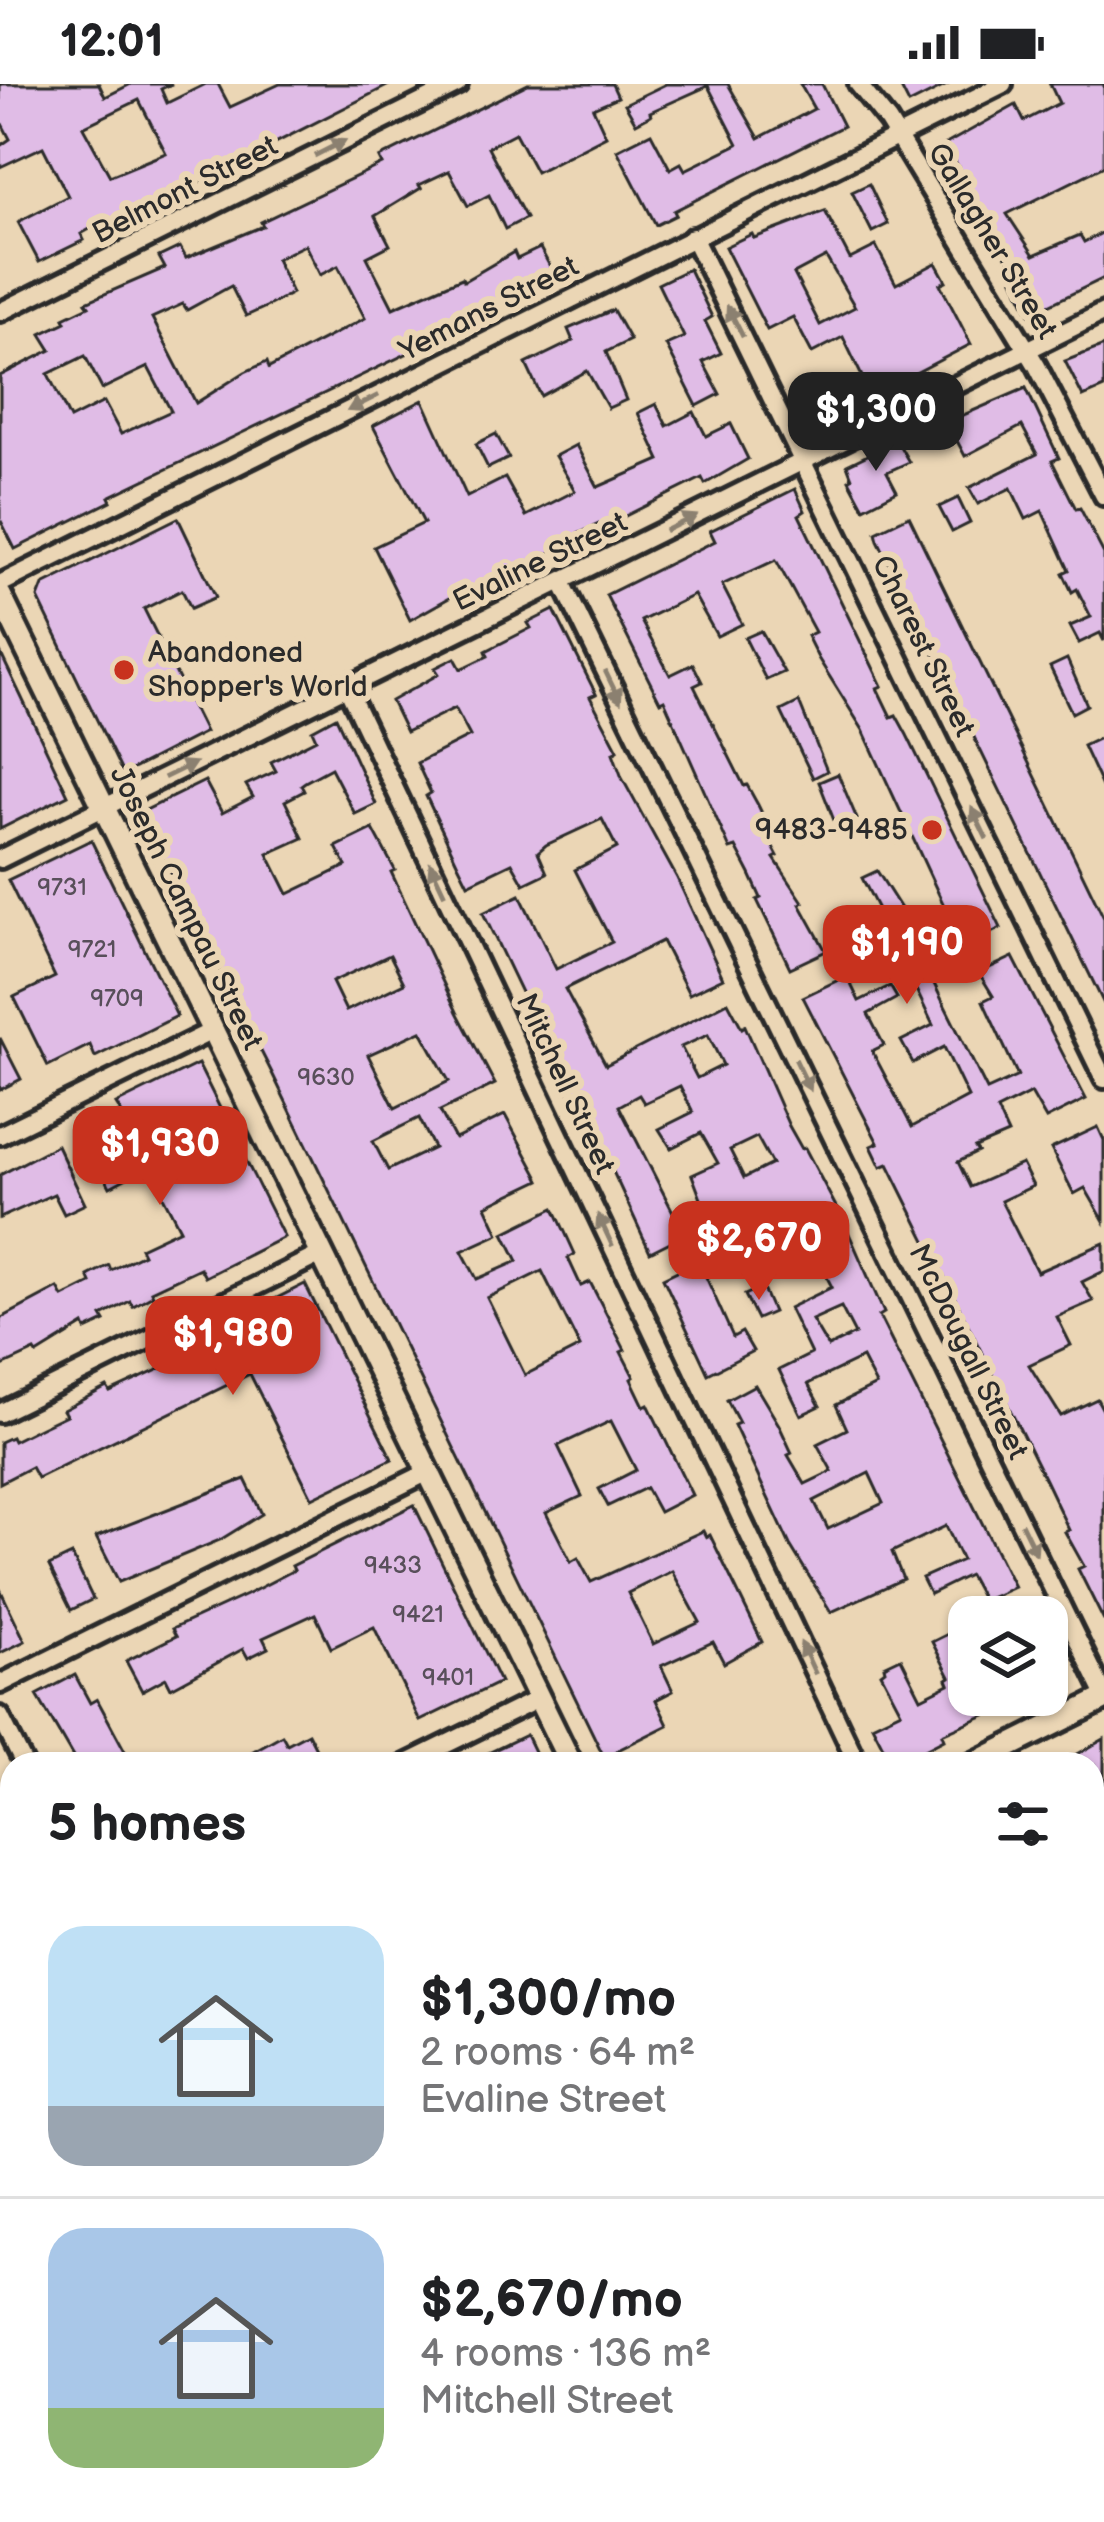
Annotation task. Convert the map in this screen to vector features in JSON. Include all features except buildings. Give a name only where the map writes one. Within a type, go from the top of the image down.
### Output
[{"type":"street","name":"Belmont Street","points":[[0,312],[458,84]]},
{"type":"street","name":"Gallagher Street","points":[[858,84],[897,136],[1026,351],[1104,496]]},
{"type":"street","name":"Yemans Street","points":[[0,584],[1004,84]]},
{"type":"street","name":"Charest Street","points":[[693,238],[1104,1079]]},
{"type":"street","name":"Evaline Street","points":[[0,859],[1104,312]]},
{"type":"street","name":"McDougall Street","points":[[562,582],[1104,1696]]},
{"type":"street","name":"Joseph Campau Street","points":[[0,596],[566,1752]]},
{"type":"street","name":"Mitchell Street","points":[[347,688],[853,1752]]},
{"type":"street","points":[[0,1136],[212,1031]]},
{"type":"street","points":[[0,1413],[321,1254]]},
{"type":"street","points":[[0,1684],[428,1472]]},
{"type":"street","points":[[997,1752],[1104,1696]]},
{"type":"street","points":[[430,1752],[538,1699]]},
{"type":"street","points":[[0,1716],[18,1752]]},
{"type":"place","name":"Abandoned Shopper's World","points":[[124,670]]},
{"type":"place","name":"9483-9485","points":[[932,830]]}]
